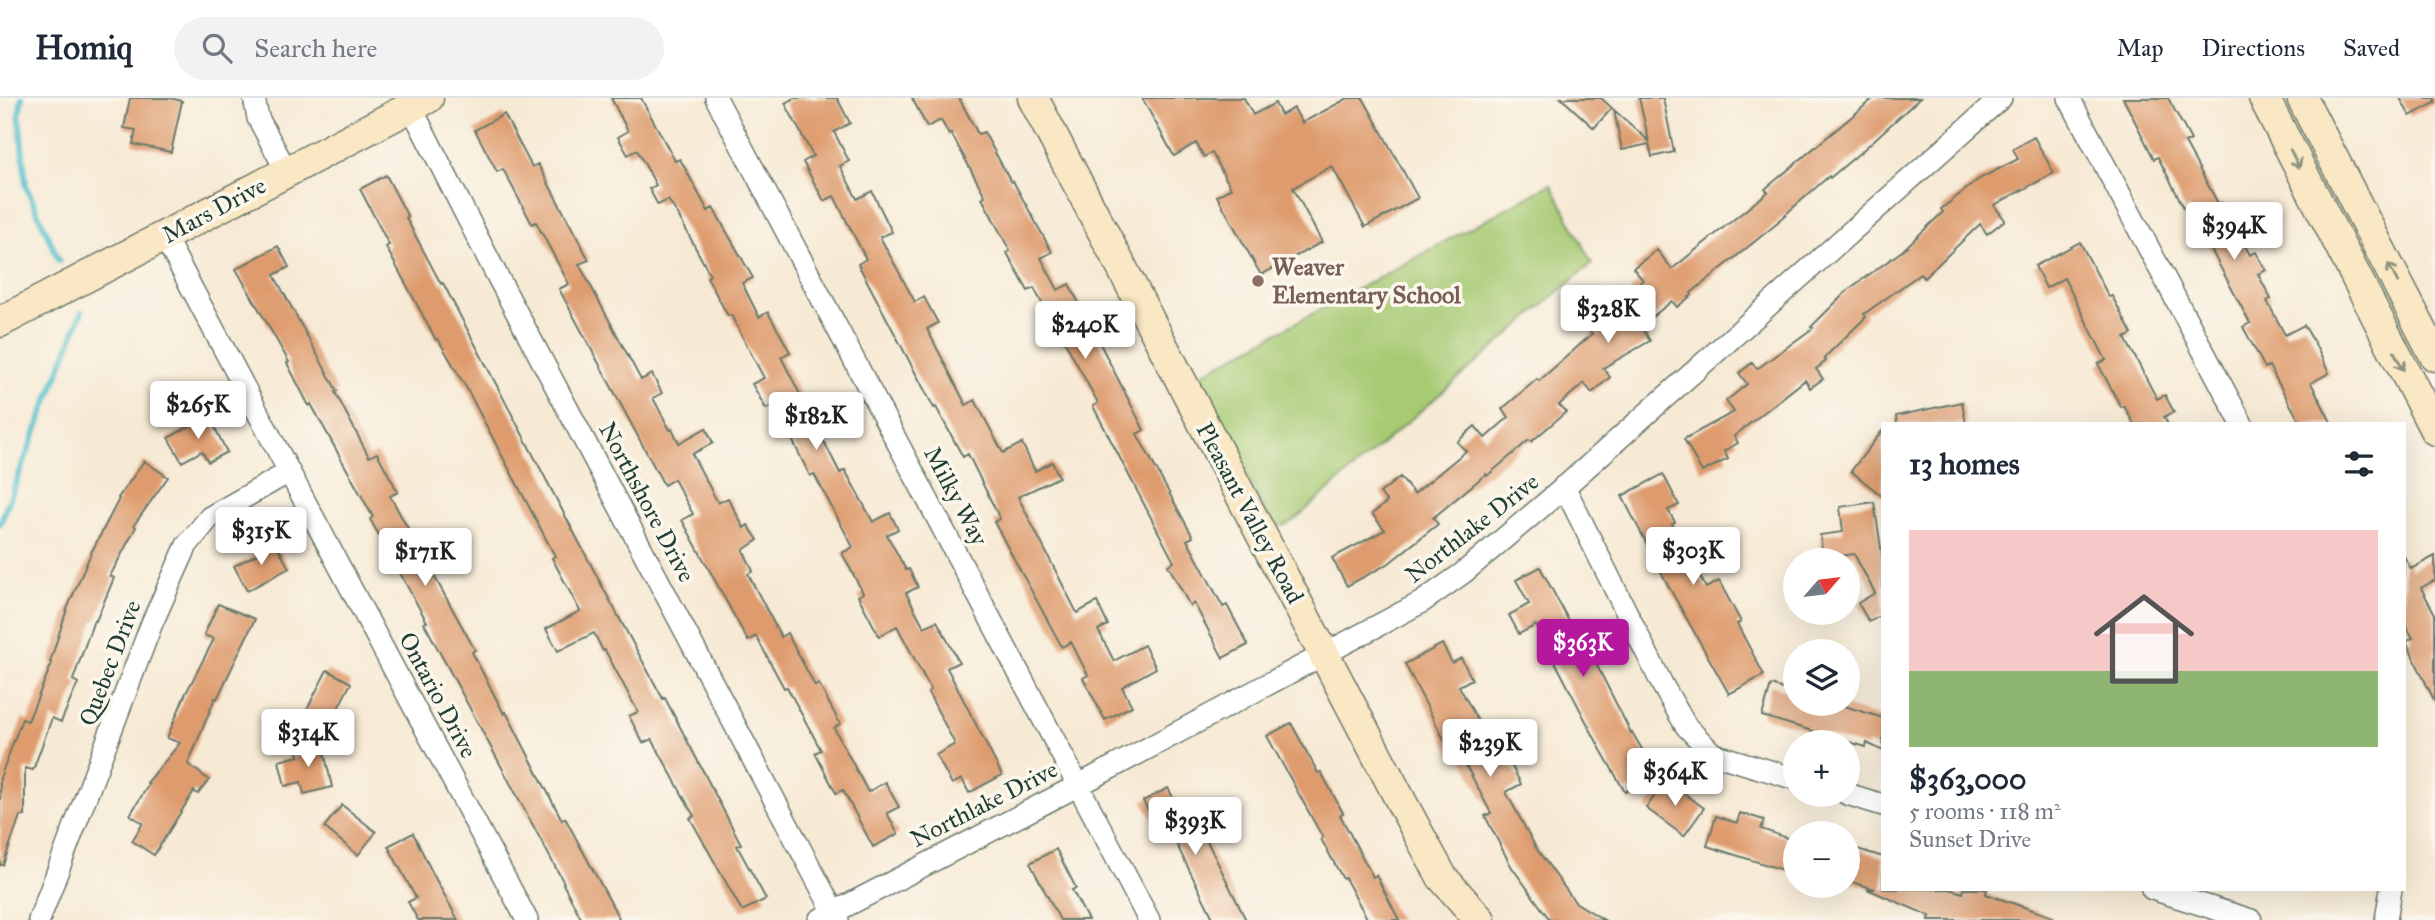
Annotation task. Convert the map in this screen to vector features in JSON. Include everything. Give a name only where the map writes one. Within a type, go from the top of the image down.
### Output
[{"type":"street","points":[[254,98],[258,118],[286,172]]},
{"type":"street","name":"Milky Way","points":[[716,98],[1149,920]]},
{"type":"street","name":"Pleasant Valley Road","points":[[1033,98],[1443,877],[1480,920]]},
{"type":"street","name":"Northlake Drive","points":[[830,917],[1423,602],[1463,573],[1564,486],[2001,98]]},
{"type":"street","points":[[2069,98],[2241,422]]},
{"type":"street","points":[[2264,98],[2435,430]]},
{"type":"street","points":[[2302,98],[2435,356]]},
{"type":"street","name":"Mars Drive","points":[[0,321],[419,103]]},
{"type":"street","name":"Northshore Drive","points":[[419,103],[492,266],[830,917]]},
{"type":"street","name":"Ontario Drive","points":[[164,236],[527,920]]},
{"type":"street","name":"Quebec Drive","points":[[39,920],[152,623],[187,545],[210,517],[289,472]]},
{"type":"street","points":[[1564,486],[1663,686],[1686,726],[1713,754],[1783,775]]},
{"type":"street","points":[[1860,798],[1881,804]]},
{"type":"street","points":[[2158,891],[2251,920]]},
{"type":"street","points":[[2386,920],[2391,891]]},
{"type":"green space","points":[[1551,184],[1592,263],[1293,521],[1283,526],[1272,523],[1194,378]]},
{"type":"building","points":[[130,98],[170,98],[182,101],[171,152],[133,144],[136,130],[124,128]]},
{"type":"building","points":[[611,98],[641,98],[675,161],[680,159],[708,211],[713,208],[753,278],[742,283],[759,317],[768,312],[790,352],[781,357],[840,473],[845,470],[873,522],[890,513],[898,529],[887,535],[918,587],[906,593],[924,627],[937,621],[959,662],[947,668],[1002,775],[969,793],[962,779],[952,784],[936,755],[955,744],[928,692],[931,690],[897,626],[879,636],[858,596],[863,593],[842,553],[853,547],[814,474],[810,476],[775,405],[766,409],[752,384],[764,378],[731,315],[728,316],[707,277],[710,275],[677,213],[668,200],[658,205],[649,189],[656,185],[637,150],[628,155],[618,137],[628,131]]},
{"type":"building","points":[[795,98],[837,98],[850,123],[834,132],[849,161],[840,166],[857,199],[872,191],[892,232],[880,237],[915,302],[924,297],[938,323],[927,329],[966,405],[975,400],[1003,453],[1022,443],[1035,471],[1052,462],[1059,477],[1018,497],[1077,613],[1097,602],[1108,625],[1098,630],[1114,661],[1144,645],[1156,668],[1122,687],[1132,706],[1105,720],[1083,678],[1088,675],[1071,642],[1062,647],[994,522],[1000,519],[968,454],[963,457],[936,407],[934,408],[858,264],[866,259],[834,196],[824,201],[803,162],[813,156],[785,103]]},
{"type":"building","points":[[912,98],[959,98],[978,134],[984,132],[1052,252],[1041,258],[1058,290],[1069,284],[1144,430],[1137,434],[1193,537],[1187,540],[1223,607],[1227,605],[1248,645],[1223,658],[1194,603],[1190,606],[1168,565],[1174,562],[1093,406],[1098,403],[1034,288],[1028,291],[1007,253],[1010,251],[982,198],[985,196],[951,133],[949,135],[941,120],[927,127]]},
{"type":"building","points":[[1142,98],[1244,98],[1253,115],[1275,103],[1281,115],[1294,108],[1302,123],[1348,98],[1363,98],[1418,198],[1365,227],[1332,166],[1293,188],[1322,242],[1261,275],[1217,196],[1231,188],[1212,153],[1204,157],[1196,143],[1174,156]]},
{"type":"building","points":[[1561,98],[1601,98],[1612,108],[1594,128]]},
{"type":"building","points":[[1639,98],[1663,98],[1674,152],[1652,157],[1649,144],[1622,150],[1614,110],[1649,141]]},
{"type":"building","points":[[1874,98],[1920,98],[1862,151],[1830,178],[1829,176],[1779,222],[1691,293],[1692,295],[1677,307],[1672,301],[1641,326],[1650,341],[1603,368],[1610,377],[1592,393],[1584,383],[1559,405],[1566,412],[1433,518],[1438,524],[1388,564],[1347,586],[1332,558],[1385,530],[1372,514],[1387,502],[1380,493],[1400,477],[1414,494],[1466,451],[1457,442],[1475,426],[1485,438],[1509,417],[1502,409],[1537,379],[1539,381],[1592,334],[1587,327],[1637,298],[1630,290],[1643,280],[1633,268],[1657,250],[1672,269],[1768,192],[1765,189]]},
{"type":"building","points":[[2123,98],[2168,98],[2191,140],[2185,143],[2219,205],[2222,203],[2250,255],[2256,252],[2266,270],[2258,274],[2271,299],[2267,301],[2285,335],[2304,325],[2314,342],[2329,373],[2311,383],[2331,422],[2300,422],[2269,366],[2265,368],[2243,327],[2250,323],[2189,208],[2185,210],[2158,157],[2154,159]]},
{"type":"building","points":[[2400,98],[2435,98],[2435,103],[2410,116]]},
{"type":"building","points":[[504,114],[532,167],[538,164],[589,260],[579,264],[641,380],[652,374],[662,393],[653,398],[670,430],[672,429],[679,443],[706,428],[713,443],[692,454],[718,503],[728,498],[744,528],[748,525],[758,540],[743,550],[753,571],[748,574],[781,637],[787,633],[815,686],[819,684],[840,724],[834,728],[868,792],[885,782],[899,807],[887,813],[898,834],[873,847],[843,790],[836,793],[815,753],[821,750],[787,687],[784,688],[756,636],[748,641],[682,520],[693,514],[674,479],[664,485],[559,289],[569,284],[536,222],[532,224],[503,169],[497,172],[475,130]]},
{"type":"building","points":[[2034,137],[2054,173],[1994,205],[2005,220],[1987,234],[1980,224],[1924,278],[1920,274],[1864,314],[1866,317],[1816,369],[1823,379],[1810,388],[1805,380],[1734,436],[1738,443],[1724,451],[1728,459],[1702,472],[1684,439],[1734,412],[1726,401],[1747,384],[1739,373],[1752,363],[1757,369],[1813,328],[1811,327],[1849,289],[1902,251],[1943,212],[1941,209],[1979,179],[2018,159],[2013,149]]},
{"type":"building","points":[[386,175],[408,217],[406,218],[441,284],[443,283],[602,586],[663,699],[665,698],[741,844],[737,846],[766,899],[742,911],[690,818],[694,816],[652,739],[643,743],[629,716],[638,712],[594,633],[558,651],[546,629],[580,611],[552,558],[555,556],[467,389],[438,339],[436,340],[386,247],[389,245],[360,189]]},
{"type":"building","points":[[2080,242],[2132,334],[2125,338],[2157,399],[2165,395],[2174,412],[2164,417],[2167,422],[2133,422],[2124,406],[2121,407],[2098,364],[2106,360],[2064,278],[2046,288],[2035,266]]},
{"type":"building","points":[[278,246],[289,267],[274,275],[337,391],[335,392],[369,457],[377,453],[398,492],[390,496],[475,650],[472,652],[504,714],[506,712],[562,820],[565,818],[620,920],[582,920],[424,623],[427,622],[370,519],[373,517],[311,404],[309,406],[287,363],[289,362],[236,269]]},
{"type":"building","points":[[1962,402],[1966,422],[1897,422],[1896,416]]},
{"type":"building","points":[[209,416],[227,452],[208,462],[202,451],[182,462],[168,438]]},
{"type":"building","points":[[1881,433],[1881,495],[1851,471]]},
{"type":"building","points":[[144,461],[168,477],[134,525],[136,527],[110,576],[114,578],[96,621],[94,620],[73,680],[78,683],[61,722],[52,718],[33,770],[25,768],[25,816],[20,816],[3,865],[0,865],[0,778],[22,719],[28,721],[52,663],[50,662],[67,609],[91,553],[118,498]]},
{"type":"building","points":[[1663,474],[1679,505],[1668,510],[1675,522],[1672,524],[1706,588],[1719,581],[1741,622],[1737,624],[1764,675],[1729,694],[1622,496]]},
{"type":"building","points":[[1874,502],[1881,548],[1881,615],[1869,622],[1860,602],[1875,593],[1860,565],[1860,548],[1822,548],[1820,535],[1843,532],[1840,507]]},
{"type":"building","points":[[276,544],[289,568],[247,591],[234,566]]},
{"type":"building","points":[[2435,556],[2435,580],[2421,588],[2435,614],[2435,702],[2406,642],[2413,638],[2406,626],[2406,560],[2411,569]]},
{"type":"building","points":[[1540,567],[1571,625],[1575,622],[1631,733],[1656,773],[1625,792],[1536,625],[1519,634],[1509,615],[1529,604],[1516,580]]},
{"type":"building","points":[[218,604],[255,619],[217,699],[215,698],[188,764],[209,780],[198,794],[194,791],[154,855],[132,841],[143,823],[130,815],[149,784],[147,783],[180,743],[167,738],[185,695],[214,639],[204,635]]},
{"type":"building","points":[[1442,644],[1452,663],[1461,658],[1472,679],[1459,686],[1492,747],[1500,743],[1521,784],[1506,792],[1536,848],[1575,902],[1604,920],[1550,920],[1511,866],[1485,816],[1491,813],[1459,752],[1452,755],[1405,664]]},
{"type":"building","points":[[327,670],[351,683],[329,726],[305,713]]},
{"type":"building","points":[[1771,685],[1783,689],[1783,716],[1860,716],[1860,711],[1881,717],[1881,750],[1867,743],[1866,747],[1860,745],[1860,730],[1809,730],[1762,716]]},
{"type":"building","points":[[1291,723],[1318,773],[1321,772],[1343,813],[1340,815],[1399,920],[1368,920],[1321,839],[1323,838],[1267,736]]},
{"type":"building","points":[[322,742],[332,787],[304,794],[301,782],[285,786],[279,761],[299,756],[297,748]]},
{"type":"building","points":[[1666,780],[1704,808],[1684,836],[1646,808]]},
{"type":"building","points":[[1168,788],[1195,840],[1204,835],[1246,920],[1214,920],[1173,837],[1165,841],[1143,801]]},
{"type":"building","points":[[342,805],[376,832],[358,855],[324,827]]},
{"type":"building","points":[[1740,813],[1764,820],[1761,829],[1783,837],[1783,870],[1707,846],[1716,816],[1737,823]]},
{"type":"building","points":[[413,833],[458,920],[418,920],[408,902],[416,898],[388,846]]},
{"type":"building","points":[[1056,849],[1076,888],[1072,890],[1088,920],[1060,920],[1030,863]]},
{"type":"building","points":[[1860,850],[1881,856],[1881,891],[1987,891],[1986,894],[2053,917],[2052,920],[1929,920],[1930,916],[1867,889],[1875,889],[1860,885]]},
{"type":"waterway","points":[[22,98],[19,114],[26,186],[59,261]]},
{"type":"waterway","points":[[0,524],[82,312]]},
{"type":"place","name":"Weaver Elementary School","points":[[1258,281]]}]
